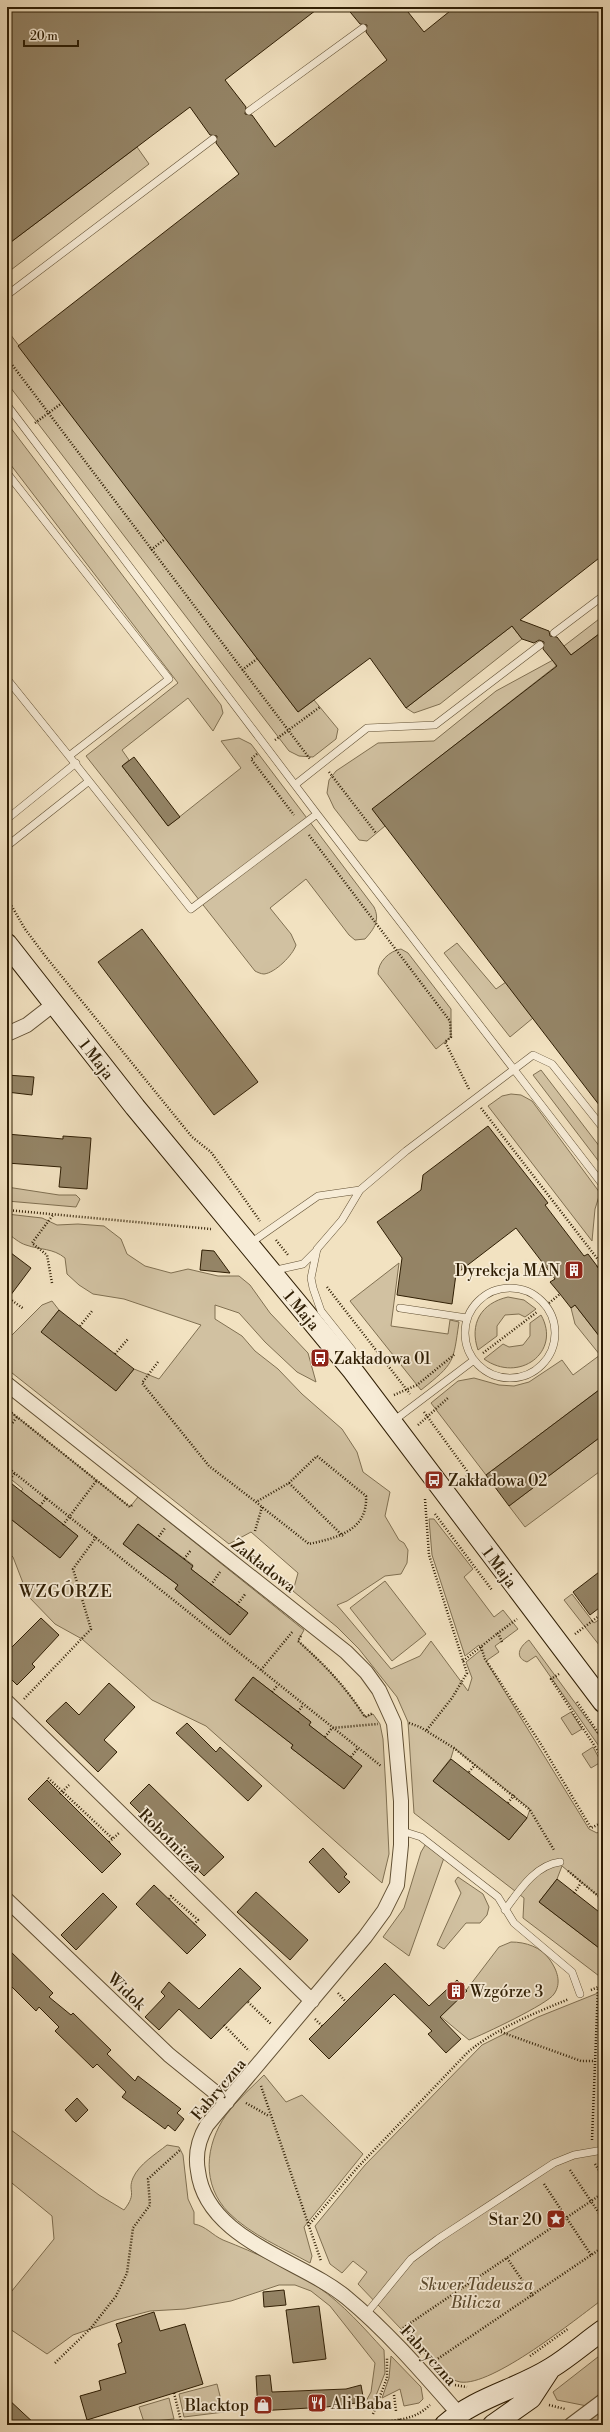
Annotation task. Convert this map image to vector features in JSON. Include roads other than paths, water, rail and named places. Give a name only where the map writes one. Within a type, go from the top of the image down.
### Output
[{"type":"street","name":"1 Maja","points":[[7,944],[248,1245],[353,1372],[603,1702]]},
{"type":"street","points":[[7,1034],[27,1025],[54,1004]]},
{"type":"street","name":"Zakładowa","points":[[7,1384],[142,1491],[305,1624],[346,1652],[366,1672],[379,1690],[394,1723],[400,1781],[402,1831]]},
{"type":"street","name":"Robotnicza","points":[[11,1706],[312,2002]]},
{"type":"street","name":"Fabryczna","points":[[402,1831],[399,1873],[392,1899],[365,1936],[312,2002],[207,2125],[198,2147],[198,2174],[201,2187],[207,2200],[219,2216],[237,2231],[331,2286],[366,2314],[389,2336],[457,2421]]},
{"type":"street","name":"Widok","points":[[9,1907],[169,2055],[230,2099]]},
{"type":"street","points":[[457,2421],[483,2399],[550,2369],[603,2330]]},
{"type":"street","points":[[493,2425],[531,2398],[550,2369]]},
{"type":"street","points":[[571,2425],[603,2401]]},
{"type":"lane","points":[[249,111],[363,28]]},
{"type":"lane","points":[[7,295],[213,139]]},
{"type":"lane","points":[[7,405],[296,784],[317,814],[603,1186]]},
{"type":"lane","points":[[7,473],[169,679],[69,756]]},
{"type":"lane","points":[[554,633],[603,596]]},
{"type":"lane","points":[[296,784],[367,728],[435,725],[540,645]]},
{"type":"lane","points":[[7,679],[76,763],[191,909],[317,814]]},
{"type":"lane","points":[[7,819],[76,763]]},
{"type":"lane","points":[[7,846],[89,781]]},
{"type":"lane","points":[[270,1271],[303,1264],[342,1220],[360,1190],[406,1151],[474,1100],[513,1068],[533,1055],[552,1064],[603,1128]]},
{"type":"lane","points":[[248,1245],[318,1196],[360,1190]]},
{"type":"lane","points":[[317,1249],[311,1278],[321,1311],[352,1350],[353,1372]]},
{"type":"lane","points":[[516,1288],[530,1293],[543,1302],[552,1316],[555,1331],[554,1346],[547,1360],[535,1371],[521,1378],[505,1378],[492,1375],[474,1360],[466,1345],[465,1331],[467,1318],[474,1306],[486,1295],[500,1289],[516,1288]]},
{"type":"lane","points":[[400,1308],[467,1318]]},
{"type":"lane","points":[[391,1424],[474,1360]]},
{"type":"lane","points":[[402,1831],[421,1837],[498,1897],[514,1923],[566,1965],[572,1972],[580,1994]]},
{"type":"lane","points":[[505,1910],[542,1867],[560,1862]]},
{"type":"lane","points":[[366,2314],[411,2259],[438,2239],[537,2174],[563,2159],[603,2150]]},
{"type":"place","name":"Dyrekcja MAN","points":[[574,1270]]},
{"type":"place","name":"Zakładowa 01","points":[[320,1358]]},
{"type":"place","name":"Zakładowa 02","points":[[434,1480]]},
{"type":"place","name":"Wzgórze 3","points":[[456,1991]]},
{"type":"place","name":"Star 20","points":[[556,2219]]},
{"type":"place","name":"Ali Baba","points":[[317,2403]]},
{"type":"place","name":"Blacktop","points":[[263,2405]]},
{"type":"district","name":"WZGÓRZE","points":[[66,1591]]},
{"type":"park label","name":"Skwer Tadeusza Bilicza","points":[[476,2293]]}]
